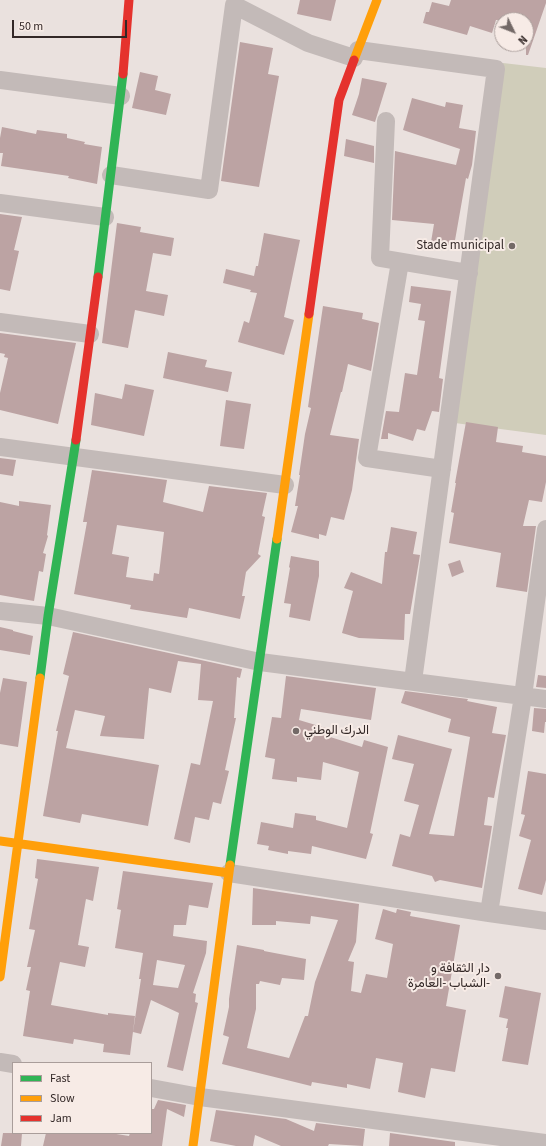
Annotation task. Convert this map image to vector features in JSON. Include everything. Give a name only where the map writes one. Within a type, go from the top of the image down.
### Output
[{"type":"main road","points":[[0,977],[48,616],[74,458],[121,96],[129,0]]},
{"type":"main road","points":[[193,1146],[229,873],[339,100],[377,1]]},
{"type":"main road","points":[[0,841],[229,873]]},
{"type":"street","points":[[111,176],[209,190],[234,5],[308,42],[356,54],[496,69],[413,681]]},
{"type":"street","points":[[0,80],[121,96]]},
{"type":"street","points":[[386,121],[380,258],[468,273]]},
{"type":"street","points":[[0,203],[105,217]]},
{"type":"street","points":[[400,262],[367,458],[442,469]]},
{"type":"street","points":[[0,322],[90,334]]},
{"type":"street","points":[[0,447],[285,485]]},
{"type":"street","points":[[489,913],[523,696],[546,529]]},
{"type":"street","points":[[0,611],[48,616],[260,662],[546,699]]},
{"type":"street","points":[[229,873],[546,921]]},
{"type":"street","points":[[0,1062],[12,1064]]},
{"type":"street","points":[[152,1088],[465,1139],[546,1143]]},
{"type":"shaded area","name":"Stade municipal","points":[[503,63],[546,68],[546,435],[455,423]]},
{"type":"building","points":[[300,0],[336,0],[331,21],[297,14]]},
{"type":"building","points":[[451,0],[546,0],[534,38],[534,12],[494,12],[494,26],[492,33],[470,26],[467,35],[423,23],[426,12],[429,12],[432,2],[449,6]]},
{"type":"building","points":[[240,42],[273,48],[268,74],[279,76],[259,187],[221,181]]},
{"type":"building","points":[[140,72],[158,76],[155,90],[171,94],[166,115],[132,108]]},
{"type":"building","points":[[362,78],[387,83],[375,122],[352,115],[359,94]]},
{"type":"building","points":[[412,98],[445,107],[446,102],[463,105],[459,128],[476,131],[472,165],[468,179],[466,178],[454,246],[431,242],[434,224],[392,220],[395,151],[456,165],[460,149],[403,130]]},
{"type":"building","points":[[2,127],[36,134],[37,130],[67,134],[67,138],[85,142],[84,144],[102,147],[97,184],[68,178],[69,176],[1,166],[3,153],[0,153],[0,138]]},
{"type":"building","points":[[346,139],[374,146],[374,163],[344,156]]},
{"type":"building","points":[[0,214],[22,217],[14,250],[19,251],[10,291],[0,289]]},
{"type":"building","points":[[117,223],[141,227],[140,232],[174,238],[171,256],[153,253],[146,291],[168,295],[164,316],[135,310],[128,348],[102,343]]},
{"type":"building","points":[[264,233],[300,240],[284,317],[294,320],[284,355],[238,342],[244,321],[249,323],[257,293],[223,283],[226,269],[254,276],[256,266],[258,266]]},
{"type":"building","points":[[411,286],[451,291],[439,378],[443,379],[439,412],[432,411],[425,431],[417,429],[413,441],[388,433],[388,439],[381,439],[386,411],[399,412],[405,373],[417,375],[425,321],[418,320],[421,304],[409,302]]},
{"type":"building","points":[[323,306],[363,313],[362,319],[379,323],[371,371],[348,364],[330,435],[359,439],[352,490],[344,520],[331,517],[326,536],[319,534],[319,539],[291,532],[298,506],[295,506],[305,434],[311,408],[308,407]]},
{"type":"building","points":[[0,333],[76,343],[58,424],[0,410],[0,393],[8,358],[4,357],[5,354],[0,353]]},
{"type":"building","points":[[168,352],[207,360],[205,367],[232,372],[228,392],[163,378]]},
{"type":"building","points":[[125,384],[154,390],[144,436],[91,425],[95,393],[122,399]]},
{"type":"building","points":[[226,400],[251,404],[244,449],[220,446]]},
{"type":"building","points":[[466,422],[498,427],[496,442],[523,446],[522,452],[546,456],[546,482],[542,502],[529,500],[523,526],[536,526],[527,592],[496,587],[501,553],[449,543],[454,513],[451,512],[455,483]]},
{"type":"building","points":[[0,458],[16,460],[13,476],[0,474]]},
{"type":"building","points":[[92,470],[167,480],[163,502],[203,512],[209,486],[267,493],[262,516],[265,517],[258,554],[261,556],[246,572],[242,596],[245,596],[240,619],[189,608],[187,618],[130,609],[131,605],[74,594],[87,522],[83,522]],"holes":[[[117,525],[164,532],[159,574],[154,573],[153,581],[126,577],[129,557],[112,554]]]},
{"type":"building","points":[[19,501],[51,505],[48,536],[43,553],[46,554],[43,572],[39,571],[34,601],[0,595],[0,502],[19,506]]},
{"type":"building","points":[[391,527],[417,532],[413,554],[420,555],[410,614],[405,614],[404,640],[359,638],[342,633],[353,591],[344,588],[351,572],[382,584],[385,552],[387,552]]},
{"type":"building","points":[[291,556],[319,561],[319,576],[310,621],[289,617],[291,604],[284,603]]},
{"type":"building","points":[[460,560],[464,572],[452,577],[448,564]]},
{"type":"building","points":[[0,627],[33,636],[30,655],[0,650]]},
{"type":"building","points":[[73,632],[242,669],[240,678],[237,677],[234,718],[236,718],[225,770],[229,771],[221,804],[213,802],[209,820],[195,817],[190,843],[174,839],[191,763],[200,765],[213,701],[198,700],[201,664],[178,661],[171,693],[149,688],[144,739],[100,736],[105,716],[75,710],[66,748],[159,765],[148,826],[82,814],[80,823],[43,816],[58,731],[56,731],[69,676],[63,674]]},
{"type":"building","points":[[538,675],[546,676],[546,688],[536,687]]},
{"type":"building","points":[[286,676],[376,688],[371,720],[301,709],[299,720],[329,729],[327,736],[362,747],[364,740],[388,747],[370,833],[373,834],[366,859],[312,846],[311,854],[288,851],[288,854],[268,850],[269,846],[257,844],[261,822],[293,828],[295,813],[316,816],[316,820],[347,828],[359,772],[323,762],[321,780],[297,777],[297,782],[272,779],[275,759],[265,757],[272,717],[281,718]]},
{"type":"building","points":[[3,678],[27,682],[18,747],[0,744],[0,693]]},
{"type":"building","points":[[405,691],[468,699],[467,701],[497,707],[492,733],[506,735],[494,798],[488,797],[484,825],[492,826],[482,888],[440,880],[435,882],[432,876],[392,866],[400,834],[410,837],[419,805],[404,801],[414,764],[392,759],[398,735],[452,749],[429,834],[454,836],[470,737],[448,732],[451,719],[401,703]]},
{"type":"building","points":[[534,708],[546,709],[544,733],[532,731]]},
{"type":"building","points":[[528,771],[546,774],[546,880],[542,895],[518,889],[531,840],[519,836],[525,815],[521,814]]},
{"type":"building","points":[[37,859],[99,867],[93,901],[86,899],[78,945],[89,947],[85,967],[60,962],[51,1005],[108,1015],[108,1013],[135,1016],[130,1055],[103,1052],[104,1044],[74,1039],[73,1044],[23,1036],[30,991],[26,990],[31,967],[27,967],[35,930],[29,929],[38,879],[35,878]]},
{"type":"building","points":[[123,871],[213,883],[208,908],[189,905],[186,925],[174,925],[173,936],[207,941],[206,953],[193,993],[196,994],[195,1002],[198,1003],[183,1071],[167,1067],[179,1013],[151,1000],[141,1034],[133,1032],[141,979],[139,979],[143,953],[115,948],[121,910],[117,909]],"holes":[[[157,960],[185,965],[178,988],[153,985]]]},
{"type":"building","points":[[253,888],[359,904],[356,942],[348,961],[354,962],[351,991],[361,993],[366,974],[387,978],[393,944],[375,939],[383,909],[396,913],[397,909],[411,912],[410,916],[460,925],[446,1006],[466,1010],[455,1072],[431,1068],[425,1098],[398,1092],[403,1063],[376,1058],[370,1089],[347,1084],[347,1088],[312,1082],[311,1086],[222,1064],[229,1037],[223,1035],[229,1007],[237,945],[306,959],[304,980],[282,978],[280,985],[260,981],[259,984],[256,984],[256,1009],[247,1048],[289,1058],[305,1016],[308,1016],[315,982],[338,920],[311,916],[310,924],[276,921],[276,925],[252,925]]},
{"type":"building","points":[[505,986],[541,993],[528,1065],[502,1061],[508,1028],[506,1028],[508,1019],[499,1017]]},
{"type":"building","points":[[158,1100],[186,1105],[184,1117],[167,1109],[162,1146],[43,1146],[46,1134],[116,1134],[129,1136],[130,1134],[152,1134],[152,1109],[154,1109]]},
{"type":"building","points":[[216,1110],[286,1119],[314,1131],[316,1123],[365,1129],[363,1146],[329,1144],[328,1146],[281,1146],[255,1135],[253,1146],[236,1146],[210,1141]]},
{"type":"building","points":[[3,1133],[22,1134],[21,1146],[1,1146]]},
{"type":"building","points":[[390,1133],[455,1142],[455,1146],[389,1146]]},
{"type":"traffic: fast","points":[[98,277],[123,74]]},
{"type":"traffic: fast","points":[[40,678],[48,616],[76,440]]},
{"type":"traffic: fast","points":[[230,865],[277,539]]},
{"type":"traffic: slow","points":[[354,60],[377,0]]},
{"type":"traffic: slow","points":[[277,539],[309,314]]},
{"type":"traffic: slow","points":[[0,977],[40,678]]},
{"type":"traffic: slow","points":[[0,841],[229,873]]},
{"type":"traffic: slow","points":[[193,1146],[230,865]]},
{"type":"traffic: jam","points":[[123,74],[129,0]]},
{"type":"traffic: jam","points":[[309,314],[339,100],[354,60]]},
{"type":"traffic: jam","points":[[76,440],[98,277]]},
{"type":"place","name":"Stade municipal","points":[[512,246]]},
{"type":"place","name":"الدرك الوطني","points":[[296,731]]},
{"type":"place","name":"دار الثقافة و الشباب -العامرة-","points":[[498,976]]}]
